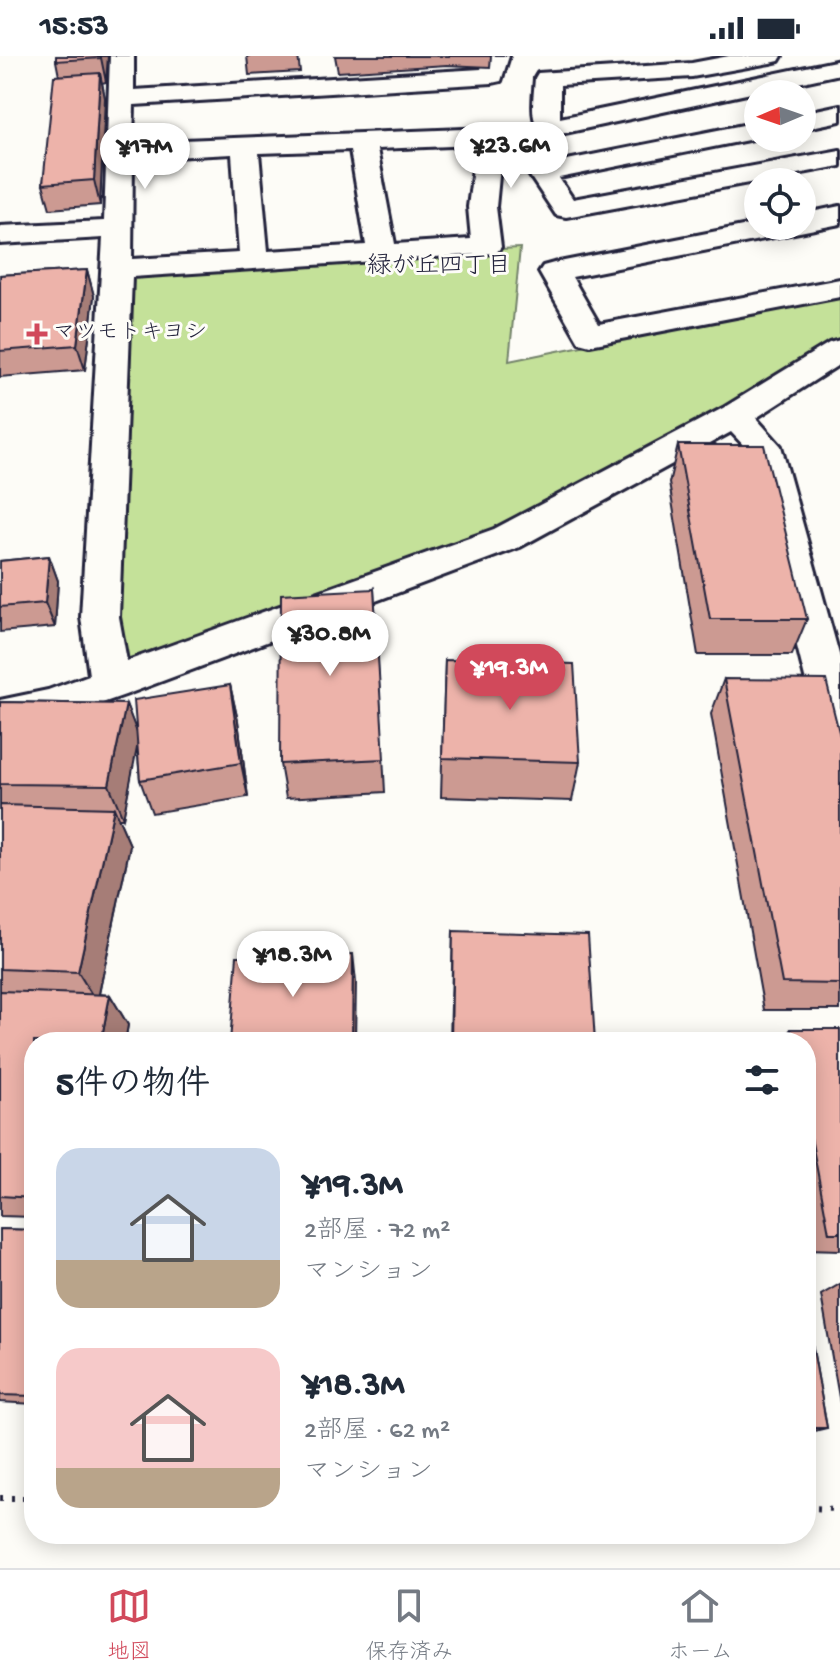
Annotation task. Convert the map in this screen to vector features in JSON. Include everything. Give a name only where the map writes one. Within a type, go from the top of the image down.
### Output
[{"type":"street","points":[[111,684],[100,617],[117,269],[122,56]]},
{"type":"street","points":[[319,56],[326,86]]},
{"type":"street","points":[[121,98],[492,76],[497,56]]},
{"type":"street","points":[[770,56],[692,70],[547,78],[547,123],[551,128],[840,67]]},
{"type":"street","points":[[816,118],[840,113]]},
{"type":"street","points":[[744,133],[542,173],[566,209],[840,158]]},
{"type":"street","points":[[117,269],[486,247],[482,207],[490,136],[120,151]]},
{"type":"street","points":[[362,141],[382,253]]},
{"type":"street","points":[[245,146],[254,260]]},
{"type":"street","points":[[816,220],[840,215]]},
{"type":"street","points":[[0,235],[118,229]]},
{"type":"street","points":[[744,234],[554,272],[590,335],[840,288]]},
{"type":"street","points":[[0,716],[51,705],[111,684],[507,538],[735,416],[840,350]]},
{"type":"street","points":[[735,416],[764,446],[832,672],[840,734]]},
{"type":"path","points":[[0,1498],[24,1498]]},
{"type":"path","points":[[816,1508],[840,1509]]},
{"type":"green space","points":[[520,248],[509,361],[840,293],[840,348],[507,538],[111,684],[117,269]]},
{"type":"building","points":[[56,56],[101,56],[101,58],[56,61]]},
{"type":"building","points":[[100,73],[94,180],[43,184],[54,76]]},
{"type":"building","points":[[87,270],[77,345],[0,351],[0,275]]},
{"type":"building","points":[[678,445],[764,445],[807,619],[710,619]]},
{"type":"building","points":[[49,556],[45,603],[0,607],[0,561]]},
{"type":"building","points":[[374,589],[384,759],[280,764],[281,594]]},
{"type":"building","points":[[445,660],[574,664],[580,762],[442,758]]},
{"type":"building","points":[[724,679],[826,680],[840,736],[840,984],[782,983]]},
{"type":"building","points":[[230,685],[241,763],[140,780],[134,700]]},
{"type":"building","points":[[0,702],[126,704],[109,785],[0,784]]},
{"type":"building","points":[[0,805],[114,808],[78,972],[0,969]]},
{"type":"building","points":[[453,931],[588,935],[594,1032],[451,1032]]},
{"type":"building","points":[[353,954],[352,1032],[231,1032],[237,956]]},
{"type":"building","points":[[0,991],[110,995],[103,1032],[24,1032],[24,1197],[0,1196]]},
{"type":"building","points":[[791,1029],[840,1029],[840,1233],[829,1233],[816,1164],[816,1032],[791,1032]]},
{"type":"building","points":[[0,1229],[24,1230],[24,1396],[0,1395]]},
{"type":"building","points":[[816,1366],[827,1428],[816,1428]]},
{"type":"place","name":"マツモトキヨシ","points":[[37,334]]},
{"type":"district","name":"緑が丘四丁目","points":[[439,267]]}]
